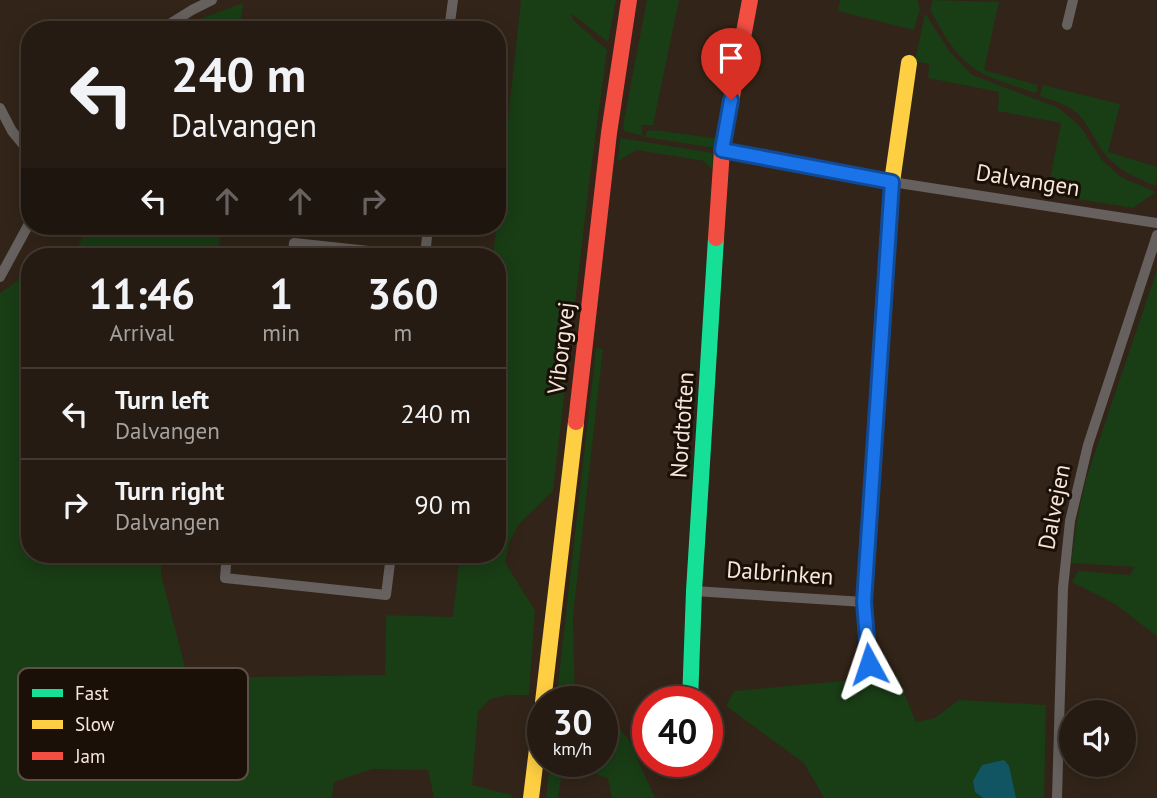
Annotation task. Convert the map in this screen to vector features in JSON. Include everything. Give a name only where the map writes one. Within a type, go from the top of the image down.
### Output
[{"type":"street","points":[[171,21],[190,5],[212,0]]},
{"type":"street","points":[[450,21],[453,0]]},
{"type":"street","name":"Viborgvej","points":[[545,686],[609,133],[629,0]]},
{"type":"street","points":[[722,150],[750,0]]},
{"type":"street","points":[[1067,24],[1073,0]]},
{"type":"street","points":[[892,182],[909,63]]},
{"type":"street","points":[[0,108],[21,142]]},
{"type":"street","name":"Dalvangen","points":[[722,150],[892,182],[1157,223]]},
{"type":"street","name":"Nordtoften","points":[[691,686],[694,591],[722,150]]},
{"type":"street","name":"Dalbrinken","points":[[869,664],[864,602],[892,182]]},
{"type":"street","name":"Dalvejen","points":[[1057,798],[1063,589],[1070,521],[1088,445],[1157,234]]},
{"type":"street","points":[[0,276],[23,235]]},
{"type":"street","points":[[294,248],[294,243],[341,248]]},
{"type":"street","points":[[226,565],[225,578],[386,595],[390,563]]},
{"type":"street","name":"Dalbrinken","points":[[694,591],[864,602]]},
{"type":"street","points":[[531,798],[534,777]]},
{"type":"green space","points":[[521,0],[616,0],[608,42],[572,14],[572,19],[607,50],[553,491],[518,525],[506,558],[506,248],[494,248],[495,235],[506,235],[506,138]]},
{"type":"green space","points":[[647,0],[679,0],[653,125],[641,125],[643,136],[624,131],[623,125]]},
{"type":"green space","points":[[840,0],[917,0],[920,9],[914,30],[838,11]]},
{"type":"green space","points":[[933,0],[999,2],[984,70],[1037,85],[1037,91],[1034,93],[994,79],[965,61],[948,41],[930,9]]},
{"type":"green space","points":[[243,3],[241,21],[198,21]]},
{"type":"green space","points":[[925,13],[950,52],[972,75],[1059,108],[1080,126],[1102,160],[1115,172],[1156,192],[1133,208],[1047,194],[1061,123],[998,111],[999,92],[928,78],[929,64],[915,61]]},
{"type":"green space","points":[[1043,85],[1120,104],[1108,152],[1157,167],[1156,186],[1133,176],[1112,162],[1076,112],[1040,96]]},
{"type":"green space","points":[[647,131],[717,137],[715,148],[645,137]]},
{"type":"green space","points":[[620,138],[713,153],[712,170],[704,161],[637,150],[618,161]]},
{"type":"green space","points":[[84,235],[220,235],[219,248],[77,248]]},
{"type":"green space","points":[[1157,270],[1157,636],[1115,604],[1072,582],[1078,571],[1130,575],[1135,567],[1071,563],[1086,479]]},
{"type":"green space","points":[[21,278],[21,563],[162,563],[161,575],[185,668],[18,668],[18,780],[248,780],[248,677],[385,675],[386,615],[453,617],[459,563],[506,563],[535,611],[530,686],[527,686],[527,695],[490,699],[478,712],[472,785],[512,795],[511,798],[434,798],[428,770],[372,769],[334,782],[332,798],[0,798],[0,293]]},
{"type":"green space","points":[[596,348],[603,349],[573,616],[575,686],[558,686]]},
{"type":"green space","points":[[897,676],[916,722],[935,718],[959,700],[1046,705],[1044,798],[824,798],[804,763],[726,706],[734,691]]},
{"type":"green space","points":[[618,728],[632,747],[632,777],[646,777],[655,798],[612,798],[608,778],[605,777],[618,777]]},
{"type":"green space","points":[[548,777],[561,777],[558,798],[546,798]]},
{"type":"water","points":[[1004,760],[1009,766],[1016,798],[983,798],[975,792],[973,781],[982,765]]},
{"type":"traffic: fast","points":[[691,686],[716,238]]},
{"type":"traffic: fast","points":[[869,664],[864,602],[887,251]]},
{"type":"traffic: slow","points":[[887,251],[892,182],[909,63]]},
{"type":"traffic: slow","points":[[545,686],[576,422]]},
{"type":"traffic: slow","points":[[531,798],[534,777]]},
{"type":"traffic: jam","points":[[576,422],[609,133],[629,0]]},
{"type":"traffic: jam","points":[[716,238],[722,150],[750,0]]},
{"type":"route","points":[[731,100],[722,150],[892,182],[864,602],[869,664]]}]
